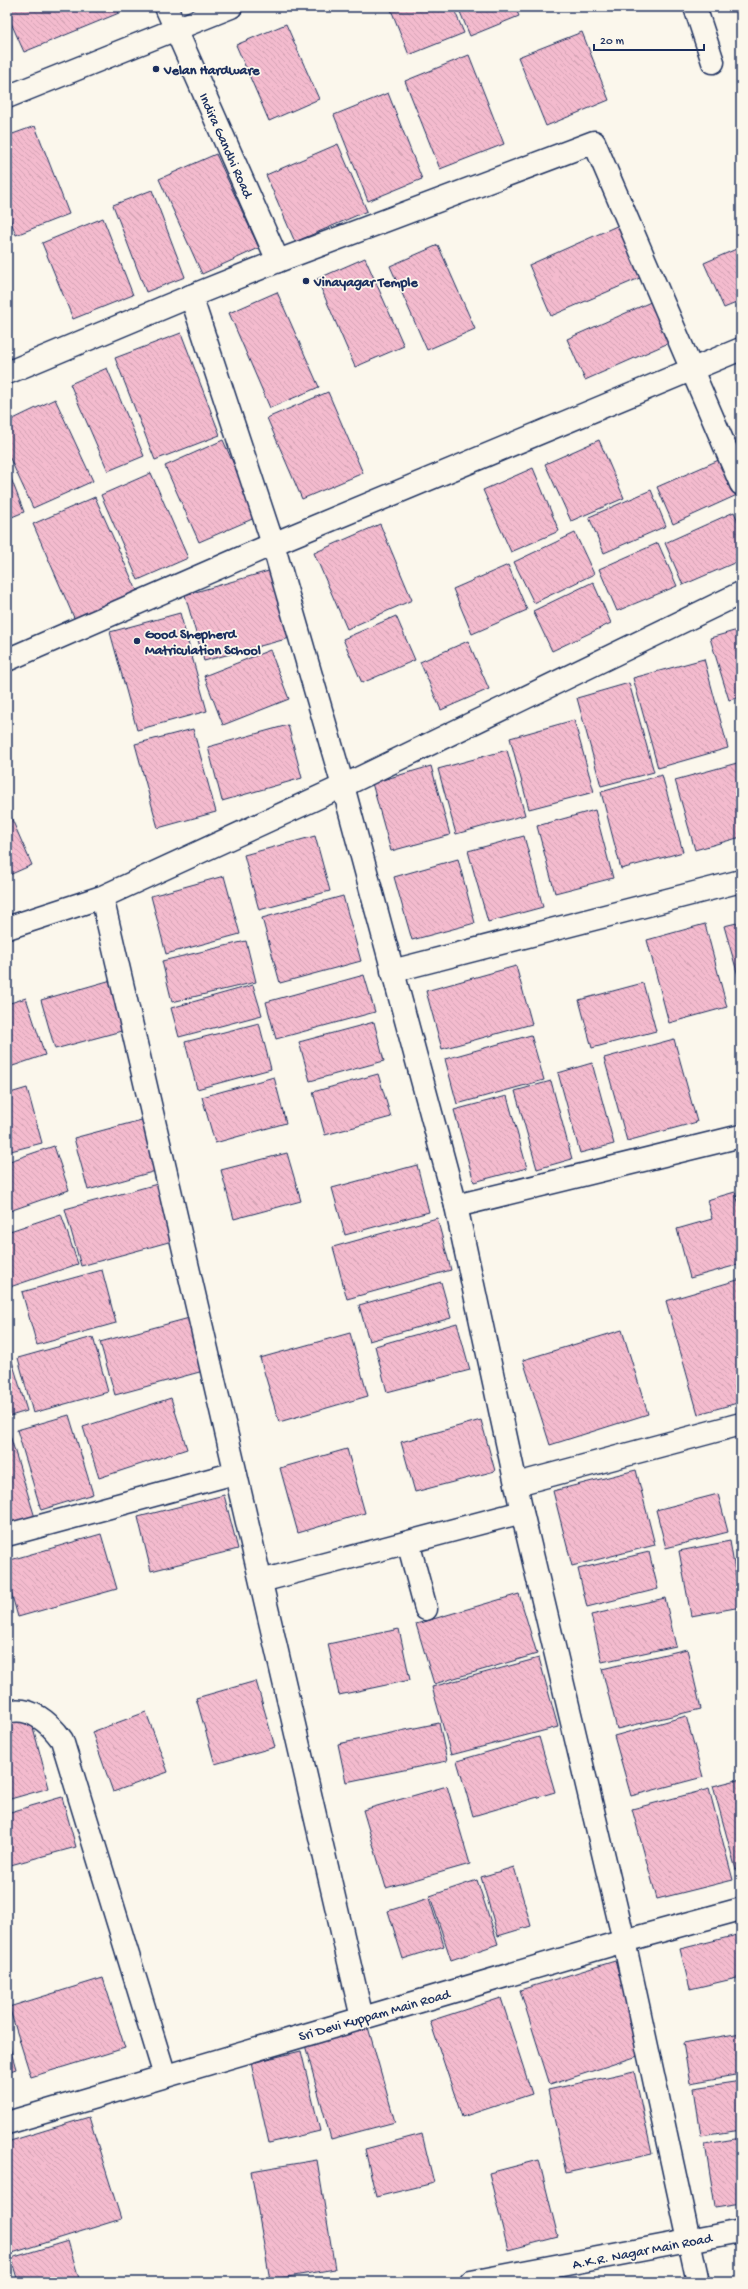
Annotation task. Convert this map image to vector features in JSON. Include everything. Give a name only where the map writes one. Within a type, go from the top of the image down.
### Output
[{"type":"street","name":"Indira Gandhi Road","points":[[166,7],[278,261]]},
{"type":"street","points":[[7,97],[231,7]]},
{"type":"street","points":[[694,7],[713,62]]},
{"type":"street","points":[[7,373],[278,261],[594,142],[741,484]]},
{"type":"street","points":[[191,296],[273,544],[343,786],[456,1206],[522,1512],[624,1941],[698,2282]]},
{"type":"street","points":[[7,660],[273,544],[741,349]]},
{"type":"street","points":[[7,928],[102,897],[343,786],[741,593]]},
{"type":"street","points":[[392,971],[741,881]]},
{"type":"street","points":[[102,897],[362,2018]]},
{"type":"street","points":[[456,1206],[741,1136]]},
{"type":"street","points":[[517,1484],[741,1424]]},
{"type":"street","points":[[7,1535],[235,1473]]},
{"type":"street","points":[[261,1581],[522,1512]]},
{"type":"street","points":[[408,1542],[426,1609]]},
{"type":"street","points":[[7,1712],[17,1709],[36,1716],[50,1724],[62,1740],[165,2076]]},
{"type":"street","name":"Sri Devi Kuppam Main Road","points":[[7,2123],[624,1941],[741,1909]]},
{"type":"street","name":"A.K.R. Nagar Main Road","points":[[471,2282],[741,2231]]},
{"type":"building","points":[[7,7],[116,7],[119,13],[24,52],[7,14]]},
{"type":"building","points":[[390,7],[453,7],[464,33],[409,55]]},
{"type":"building","points":[[458,7],[515,7],[519,16],[470,36]]},
{"type":"building","points":[[286,24],[319,99],[269,121],[236,45]]},
{"type":"building","points":[[582,32],[609,100],[546,126],[518,57]]},
{"type":"building","points":[[469,55],[504,144],[440,169],[405,81]]},
{"type":"building","points":[[388,93],[422,179],[368,201],[334,115]]},
{"type":"building","points":[[35,126],[69,214],[16,235],[7,211],[7,136]]},
{"type":"building","points":[[338,144],[367,211],[295,242],[266,175]]},
{"type":"building","points":[[216,154],[259,248],[202,274],[159,179]]},
{"type":"building","points":[[152,190],[185,277],[146,292],[113,205]]},
{"type":"building","points":[[103,218],[133,295],[73,319],[42,243]]},
{"type":"building","points":[[619,225],[642,277],[551,316],[529,265]]},
{"type":"building","points":[[438,245],[475,329],[427,350],[390,266]]},
{"type":"building","points":[[741,247],[741,301],[724,308],[704,263]]},
{"type":"building","points":[[365,258],[404,346],[355,367],[317,279]]},
{"type":"building","points":[[277,292],[319,387],[270,408],[229,313]]},
{"type":"building","points":[[653,301],[671,342],[585,380],[567,339]]},
{"type":"building","points":[[181,333],[220,435],[155,460],[115,358]]},
{"type":"building","points":[[107,368],[144,456],[108,471],[70,384]]},
{"type":"building","points":[[328,392],[363,473],[302,499],[267,418]]},
{"type":"building","points":[[55,399],[93,481],[33,508],[7,452],[7,422]]},
{"type":"building","points":[[223,440],[257,517],[199,542],[165,466]]},
{"type":"building","points":[[599,440],[624,498],[571,521],[545,464]]},
{"type":"building","points":[[721,459],[737,495],[673,524],[657,487]]},
{"type":"building","points":[[7,468],[24,512],[7,519]]},
{"type":"building","points":[[533,468],[559,531],[511,552],[483,490]]},
{"type":"building","points":[[151,473],[188,558],[138,580],[101,495]]},
{"type":"building","points":[[651,490],[666,526],[604,553],[589,517]]},
{"type":"building","points":[[95,497],[138,593],[75,620],[33,524]]},
{"type":"building","points":[[734,512],[741,528],[741,560],[683,585],[665,543]]},
{"type":"building","points":[[380,524],[412,600],[347,629],[314,553]]},
{"type":"building","points":[[575,533],[594,574],[534,603],[514,562]]},
{"type":"building","points":[[658,543],[677,586],[617,611],[599,569]]},
{"type":"building","points":[[508,565],[527,610],[472,634],[453,589]]},
{"type":"building","points":[[272,570],[290,638],[204,661],[185,595]]},
{"type":"building","points":[[593,582],[611,623],[552,651],[533,611]]},
{"type":"building","points":[[180,613],[207,711],[137,730],[110,632]]},
{"type":"building","points":[[396,616],[415,660],[362,683],[343,639]]},
{"type":"building","points":[[741,629],[741,697],[729,700],[710,638]]},
{"type":"building","points":[[468,641],[489,689],[441,710],[420,662]]},
{"type":"building","points":[[270,650],[289,699],[223,725],[204,676]]},
{"type":"building","points":[[704,659],[728,748],[658,768],[633,678]]},
{"type":"building","points":[[629,683],[654,772],[601,786],[577,698]]},
{"type":"building","points":[[574,720],[594,792],[529,809],[510,738]]},
{"type":"building","points":[[288,725],[302,778],[222,801],[208,747]]},
{"type":"building","points":[[193,729],[216,812],[158,828],[135,744]]},
{"type":"building","points":[[507,750],[525,815],[456,834],[438,769]]},
{"type":"building","points":[[737,763],[741,779],[741,837],[695,850],[675,780]]},
{"type":"building","points":[[431,766],[450,835],[391,851],[372,783]]},
{"type":"building","points":[[662,775],[683,852],[621,869],[601,792]]},
{"type":"building","points":[[7,808],[32,865],[7,876]]},
{"type":"building","points":[[595,810],[613,878],[555,893],[537,826]]},
{"type":"building","points":[[315,836],[330,891],[259,910],[244,855]]},
{"type":"building","points":[[524,836],[543,907],[488,922],[468,851]]},
{"type":"building","points":[[458,859],[475,923],[412,940],[394,877]]},
{"type":"building","points":[[224,876],[240,934],[166,954],[151,896]]},
{"type":"building","points":[[343,896],[361,961],[280,983],[262,918]]},
{"type":"building","points":[[741,922],[741,986],[724,926]]},
{"type":"building","points":[[705,924],[727,1007],[669,1023],[647,940]]},
{"type":"building","points":[[246,941],[256,982],[172,1002],[162,961]]},
{"type":"building","points":[[516,966],[532,1024],[442,1049],[426,991]]},
{"type":"building","points":[[364,975],[375,1012],[276,1039],[266,1002]]},
{"type":"building","points":[[115,979],[129,1029],[55,1049],[41,1000]]},
{"type":"building","points":[[643,983],[656,1031],[592,1048],[579,1000]]},
{"type":"building","points":[[253,985],[262,1015],[179,1037],[171,1008]]},
{"type":"building","points":[[26,998],[45,1055],[7,1068],[7,1004]]},
{"type":"building","points":[[374,1022],[384,1061],[310,1081],[299,1042]]},
{"type":"building","points":[[259,1023],[271,1069],[197,1089],[185,1042]]},
{"type":"building","points":[[531,1035],[544,1080],[457,1104],[445,1059]]},
{"type":"building","points":[[674,1039],[697,1122],[627,1141],[604,1058]]},
{"type":"building","points":[[592,1063],[614,1144],[580,1153],[558,1073]]},
{"type":"building","points":[[378,1074],[391,1117],[325,1135],[313,1092]]},
{"type":"building","points":[[274,1077],[286,1123],[215,1143],[202,1097]]},
{"type":"building","points":[[551,1081],[572,1159],[537,1169],[515,1091]]},
{"type":"building","points":[[27,1088],[42,1143],[7,1152],[7,1094]]},
{"type":"building","points":[[507,1096],[527,1168],[474,1182],[454,1110]]},
{"type":"building","points":[[149,1118],[163,1169],[88,1190],[74,1138]]},
{"type":"building","points":[[54,1146],[69,1190],[7,1212],[7,1162]]},
{"type":"building","points":[[287,1153],[301,1201],[234,1219],[221,1170]]},
{"type":"building","points":[[417,1165],[429,1212],[345,1235],[332,1188]]},
{"type":"building","points":[[161,1183],[176,1240],[81,1266],[65,1209]]},
{"type":"building","points":[[735,1192],[741,1211],[741,1264],[690,1278],[677,1229],[712,1219],[707,1200]]},
{"type":"building","points":[[61,1214],[78,1264],[7,1288],[7,1232]]},
{"type":"building","points":[[437,1218],[451,1270],[347,1299],[333,1247]]},
{"type":"building","points":[[102,1270],[116,1323],[37,1345],[22,1292]]},
{"type":"building","points":[[741,1279],[741,1402],[698,1414],[666,1301]]},
{"type":"building","points":[[441,1282],[451,1318],[369,1341],[359,1305]]},
{"type":"building","points":[[193,1317],[207,1370],[115,1395],[100,1342]]},
{"type":"building","points":[[457,1323],[470,1370],[387,1392],[375,1346]]},
{"type":"building","points":[[622,1330],[648,1414],[550,1445],[523,1360]]},
{"type":"building","points":[[350,1333],[368,1396],[279,1422],[260,1358]]},
{"type":"building","points":[[93,1337],[108,1392],[33,1413],[18,1358]]},
{"type":"building","points":[[7,1351],[9,1351],[27,1411],[7,1417]]},
{"type":"building","points":[[171,1398],[187,1449],[99,1478],[83,1427]]},
{"type":"building","points":[[69,1415],[93,1494],[41,1510],[17,1430]]},
{"type":"building","points":[[481,1420],[495,1471],[415,1492],[401,1442]]},
{"type":"building","points":[[7,1432],[9,1432],[36,1521],[7,1530]]},
{"type":"building","points":[[347,1449],[365,1513],[298,1533],[280,1468]]},
{"type":"building","points":[[636,1470],[655,1545],[572,1566],[553,1491]]},
{"type":"building","points":[[718,1494],[728,1532],[666,1548],[656,1510]]},
{"type":"building","points":[[224,1495],[238,1549],[151,1571],[138,1517]]},
{"type":"building","points":[[101,1534],[117,1589],[18,1617],[7,1578],[7,1561]]},
{"type":"building","points":[[730,1541],[741,1607],[691,1616],[679,1551]]},
{"type":"building","points":[[649,1552],[658,1589],[587,1607],[578,1569]]},
{"type":"building","points":[[519,1594],[537,1654],[434,1684],[416,1624]]},
{"type":"building","points":[[665,1598],[676,1646],[602,1662],[591,1615]]},
{"type":"building","points":[[399,1629],[410,1680],[339,1695],[328,1644]]},
{"type":"building","points":[[687,1649],[701,1709],[617,1729],[602,1669]]},
{"type":"building","points":[[539,1658],[558,1727],[451,1755],[432,1687]]},
{"type":"building","points":[[256,1681],[275,1747],[215,1764],[196,1698]]},
{"type":"building","points":[[146,1712],[168,1772],[113,1792],[92,1732]]},
{"type":"building","points":[[30,1716],[49,1788],[7,1800],[7,1722]]},
{"type":"building","points":[[686,1716],[703,1777],[631,1796],[614,1736]]},
{"type":"building","points":[[439,1723],[447,1761],[346,1782],[338,1744]]},
{"type":"building","points":[[539,1737],[555,1792],[473,1816],[457,1761]]},
{"type":"building","points":[[741,1779],[741,1869],[736,1870],[713,1786]]},
{"type":"building","points":[[447,1786],[470,1864],[386,1888],[363,1810]]},
{"type":"building","points":[[709,1789],[733,1880],[657,1899],[632,1809]]},
{"type":"building","points":[[62,1797],[76,1847],[7,1866],[7,1813]]},
{"type":"building","points":[[514,1867],[531,1926],[498,1936],[481,1877]]},
{"type":"building","points":[[477,1880],[498,1944],[451,1960],[430,1896]]},
{"type":"building","points":[[429,1898],[444,1946],[403,1959],[388,1911]]},
{"type":"building","points":[[741,1934],[741,1977],[690,1989],[680,1949]]},
{"type":"building","points":[[615,1961],[644,2054],[550,2085],[520,1990]]},
{"type":"building","points":[[103,1978],[125,2048],[31,2077],[9,2007]]},
{"type":"building","points":[[501,1998],[532,2094],[462,2117],[430,2021]]},
{"type":"building","points":[[368,2027],[395,2122],[331,2139],[305,2045]]},
{"type":"building","points":[[741,2033],[741,2074],[690,2083],[683,2043]]},
{"type":"building","points":[[7,2037],[16,2069],[7,2072]]},
{"type":"building","points":[[301,2051],[320,2131],[269,2143],[251,2063]]},
{"type":"building","points":[[634,2071],[652,2154],[566,2173],[548,2090]]},
{"type":"building","points":[[741,2081],[741,2130],[701,2136],[694,2088]]},
{"type":"building","points":[[89,2117],[121,2219],[9,2254],[7,2248],[7,2142]]},
{"type":"building","points":[[422,2134],[434,2183],[376,2197],[365,2149]]},
{"type":"building","points":[[741,2138],[741,2203],[715,2207],[705,2144]]},
{"type":"building","points":[[317,2160],[335,2269],[270,2280],[251,2171]]},
{"type":"building","points":[[539,2160],[558,2237],[508,2250],[489,2173]]},
{"type":"building","points":[[68,2241],[80,2282],[18,2282],[11,2258]]},
{"type":"place","name":"Velan Hardware","points":[[156,69]]},
{"type":"place","name":"Vinayagar Temple","points":[[306,281]]},
{"type":"place","name":"Good Shepherd Matriculation School","points":[[137,641]]}]
